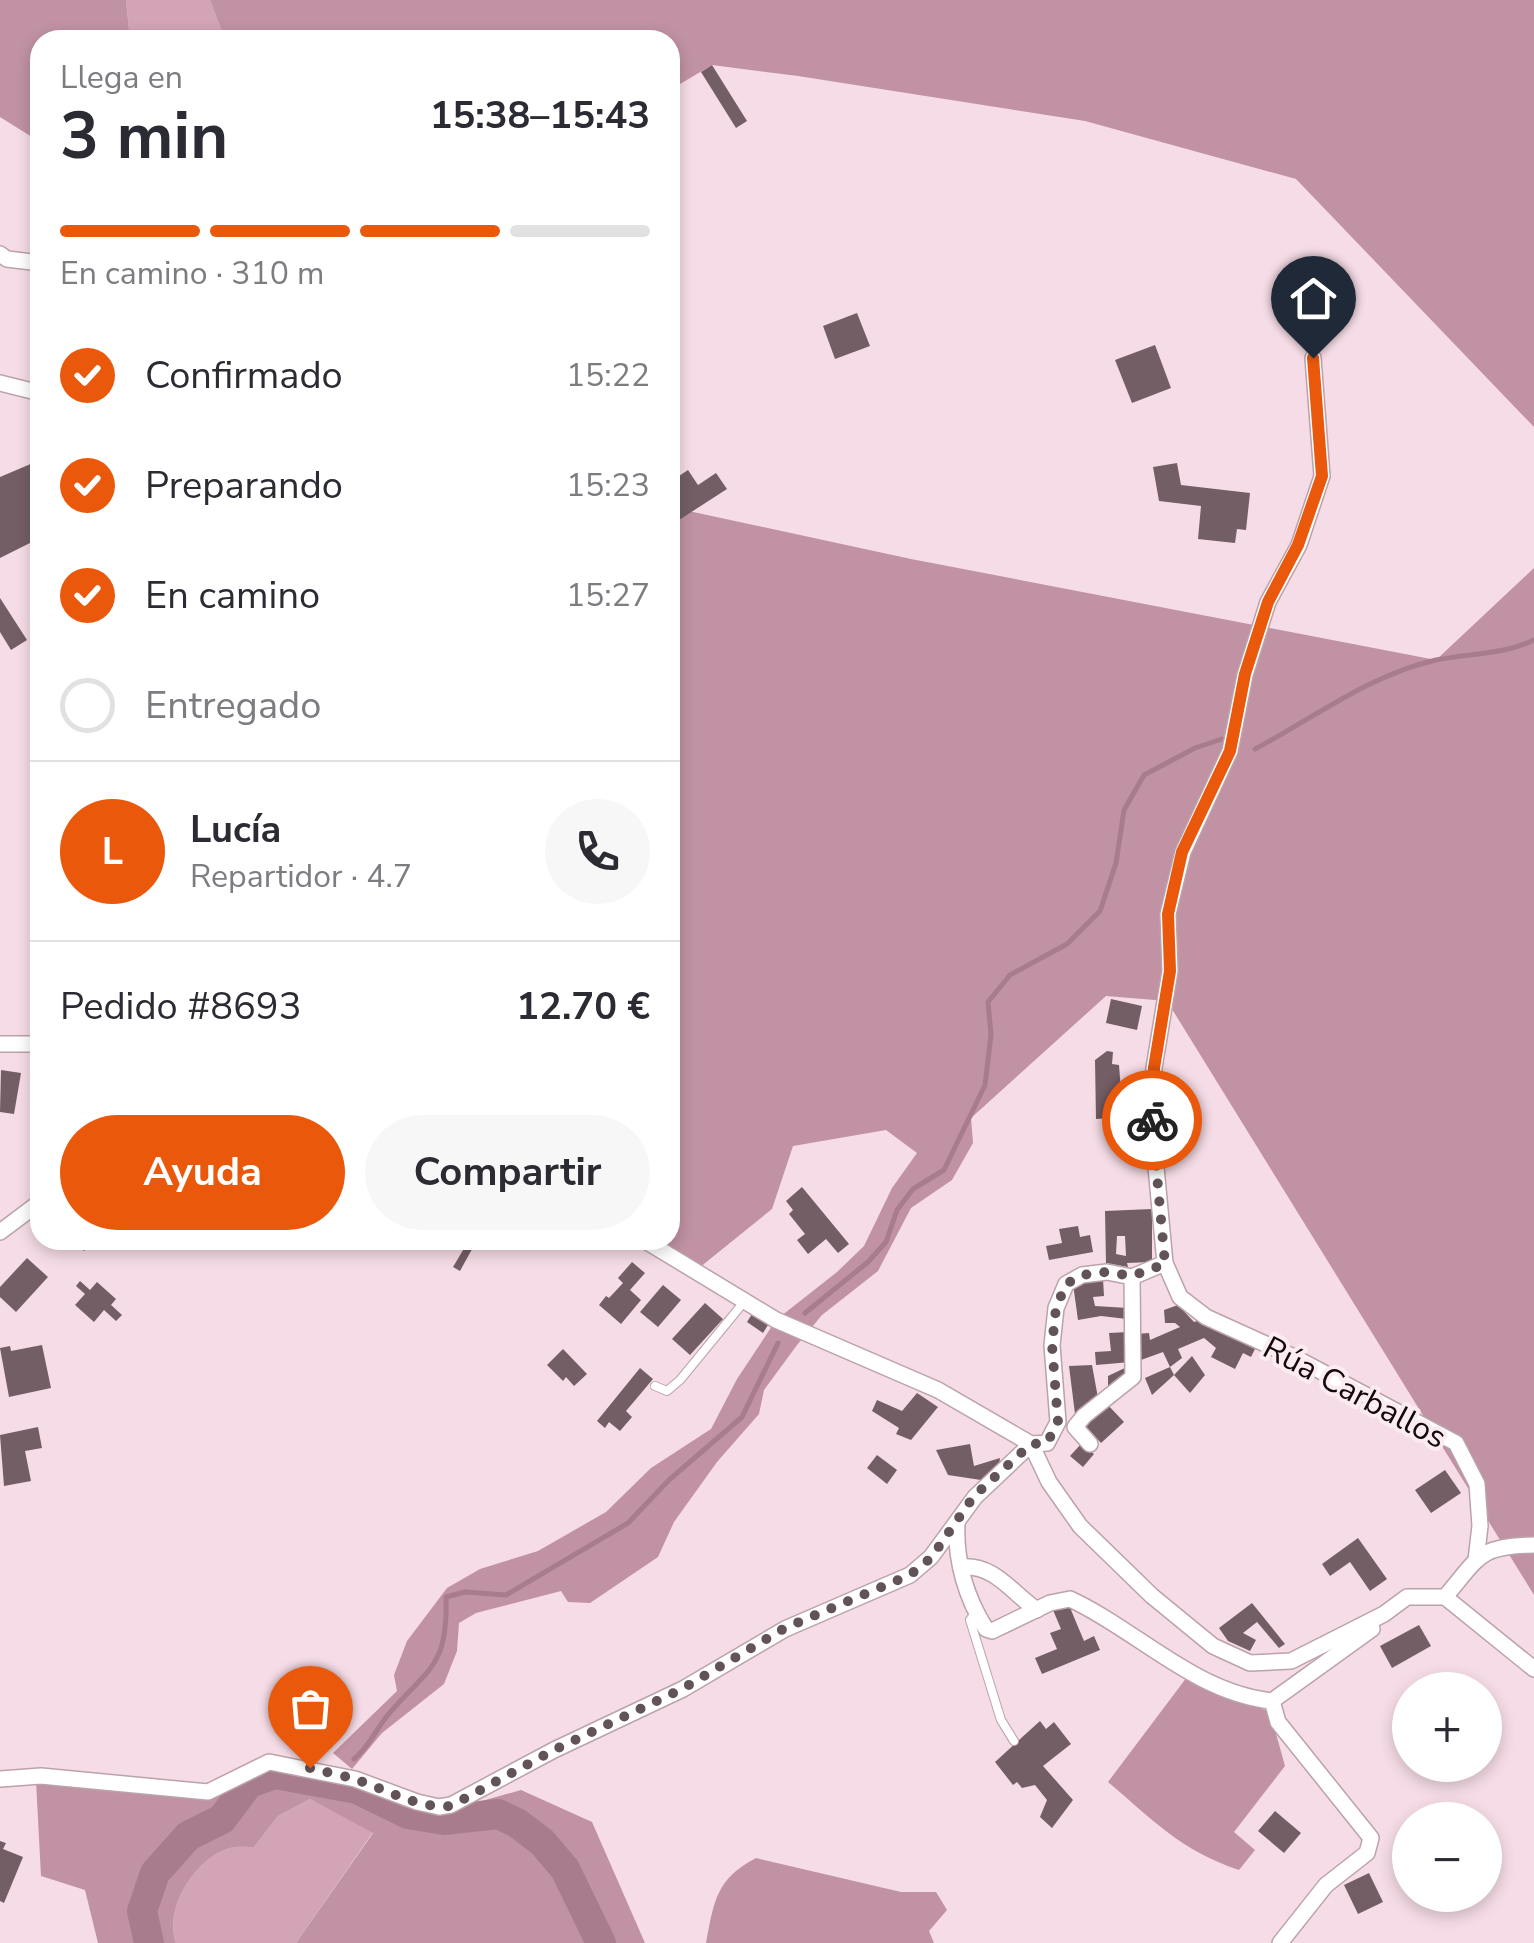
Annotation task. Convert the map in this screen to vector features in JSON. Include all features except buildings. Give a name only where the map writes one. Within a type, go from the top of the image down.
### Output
[{"type":"street","points":[[0,254],[7,259],[30,262]]},
{"type":"street","name":"Rúa Carballos","points":[[1313,358],[1322,476],[1298,545],[1268,602],[1245,674],[1230,751],[1182,852],[1168,914],[1170,971],[1154,1068],[1151,1114],[1165,1264],[1180,1297],[1206,1317],[1456,1443],[1477,1484],[1480,1526],[1476,1560]]},
{"type":"street","points":[[0,383],[30,390]]},
{"type":"street","points":[[0,1044],[30,1044]]},
{"type":"street","points":[[0,1232],[30,1210]]},
{"type":"street","points":[[660,1250],[744,1302],[808,1335],[938,1390],[1031,1444],[1047,1443],[1058,1422],[1052,1345],[1056,1308],[1066,1284],[1082,1275],[1107,1272],[1132,1276],[1165,1264]]},
{"type":"street","points":[[1090,1444],[1076,1428],[1084,1416],[1133,1377],[1132,1276]]},
{"type":"street","points":[[0,1779],[58,1777],[208,1792],[269,1762],[355,1779],[416,1802],[451,1806],[554,1750],[682,1689],[785,1628],[910,1575],[931,1558],[974,1496],[1031,1444]]},
{"type":"street","points":[[1031,1444],[1049,1482],[1080,1526],[1152,1596],[1213,1646],[1250,1663],[1292,1661],[1407,1598],[1445,1597],[1534,1669]]},
{"type":"street","points":[[958,1519],[961,1567],[976,1613],[986,1629],[992,1631],[1070,1599],[1203,1678],[1259,1699],[1272,1700],[1379,1625],[1384,1614]]},
{"type":"street","points":[[1445,1597],[1476,1560],[1495,1546],[1534,1544]]},
{"type":"street","points":[[961,1567],[976,1566],[998,1576],[1037,1610]]},
{"type":"street","points":[[1272,1700],[1278,1722],[1371,1838],[1368,1853],[1326,1886],[1280,1943]]},
{"type":"lane","points":[[655,1386],[667,1391],[680,1380],[744,1302]]},
{"type":"lane","points":[[976,1613],[970,1620],[1001,1720],[1014,1741]]},
{"type":"shaded area","points":[[0,0],[126,0],[129,30],[30,30],[30,136],[0,117]]},
{"type":"shaded area","points":[[126,0],[210,0],[221,30],[129,30]]},
{"type":"shaded area","points":[[210,0],[1534,0],[1534,427],[1296,179],[1085,121],[798,76],[712,65],[680,84],[680,30],[221,30]]},
{"type":"shaded area","points":[[680,509],[911,559],[1436,660],[1534,568],[1534,1595],[1167,1001],[1106,996],[971,1118],[973,1143],[952,1180],[911,1208],[878,1271],[822,1315],[797,1345],[764,1390],[759,1414],[717,1462],[674,1522],[658,1557],[590,1603],[568,1602],[561,1591],[476,1613],[459,1623],[457,1651],[444,1684],[382,1733],[352,1769],[333,1753],[397,1691],[394,1675],[407,1641],[447,1588],[480,1569],[538,1551],[606,1512],[651,1468],[711,1429],[737,1379],[776,1320],[864,1246],[892,1188],[917,1153],[886,1130],[793,1146],[772,1209],[694,1272],[658,1250],[680,1250]]},
{"type":"shaded area","points":[[1187,1677],[1270,1712],[1285,1766],[1234,1832],[1255,1850],[1239,1870],[1183,1843],[1108,1782]]},
{"type":"shaded area","points":[[270,1770],[357,1787],[381,1799],[436,1814],[521,1790],[592,1822],[645,1943],[296,1943],[373,1833],[310,1799],[278,1816],[254,1847],[233,1847],[205,1862],[178,1900],[173,1930],[176,1943],[98,1943],[85,1890],[41,1876],[36,1781],[205,1799]]},
{"type":"shaded area","points":[[310,1799],[373,1832],[296,1943],[176,1943],[173,1930],[178,1900],[205,1862],[233,1847],[254,1847],[278,1816]]},
{"type":"shaded area","points":[[756,1858],[901,1892],[936,1892],[947,1910],[929,1931],[934,1943],[706,1943],[719,1893],[732,1874]]},
{"type":"waterway","points":[[1255,749],[1342,698],[1411,667],[1498,651],[1534,640]]},
{"type":"waterway","points":[[805,1313],[868,1262],[886,1242],[897,1210],[913,1189],[944,1170],[985,1085],[991,1035],[988,1002],[1010,975],[1067,944],[1100,911],[1116,863],[1124,810],[1144,775],[1195,748],[1222,739]]},
{"type":"waterway","points":[[354,1759],[433,1665],[443,1639],[446,1597],[465,1592],[506,1595],[628,1523],[669,1480],[742,1417],[778,1343]]},
{"type":"waterway","points":[[149,1943],[142,1911],[155,1873],[188,1836],[222,1819],[249,1783],[275,1774],[357,1789],[408,1814],[444,1820],[498,1814],[517,1823],[542,1842],[565,1869],[601,1943]]},
{"type":"way so far","points":[[310,1768],[355,1779],[416,1802],[451,1806],[554,1750],[682,1689],[785,1628],[910,1575],[924,1565],[974,1496],[1031,1444],[1047,1443],[1058,1422],[1052,1345],[1056,1308],[1066,1284],[1082,1275],[1107,1272],[1132,1276],[1165,1264],[1152,1120]]},
{"type":"route","points":[[1152,1120],[1154,1068],[1170,971],[1168,914],[1182,852],[1230,751],[1245,674],[1268,602],[1298,545],[1322,476],[1313,358]]}]
